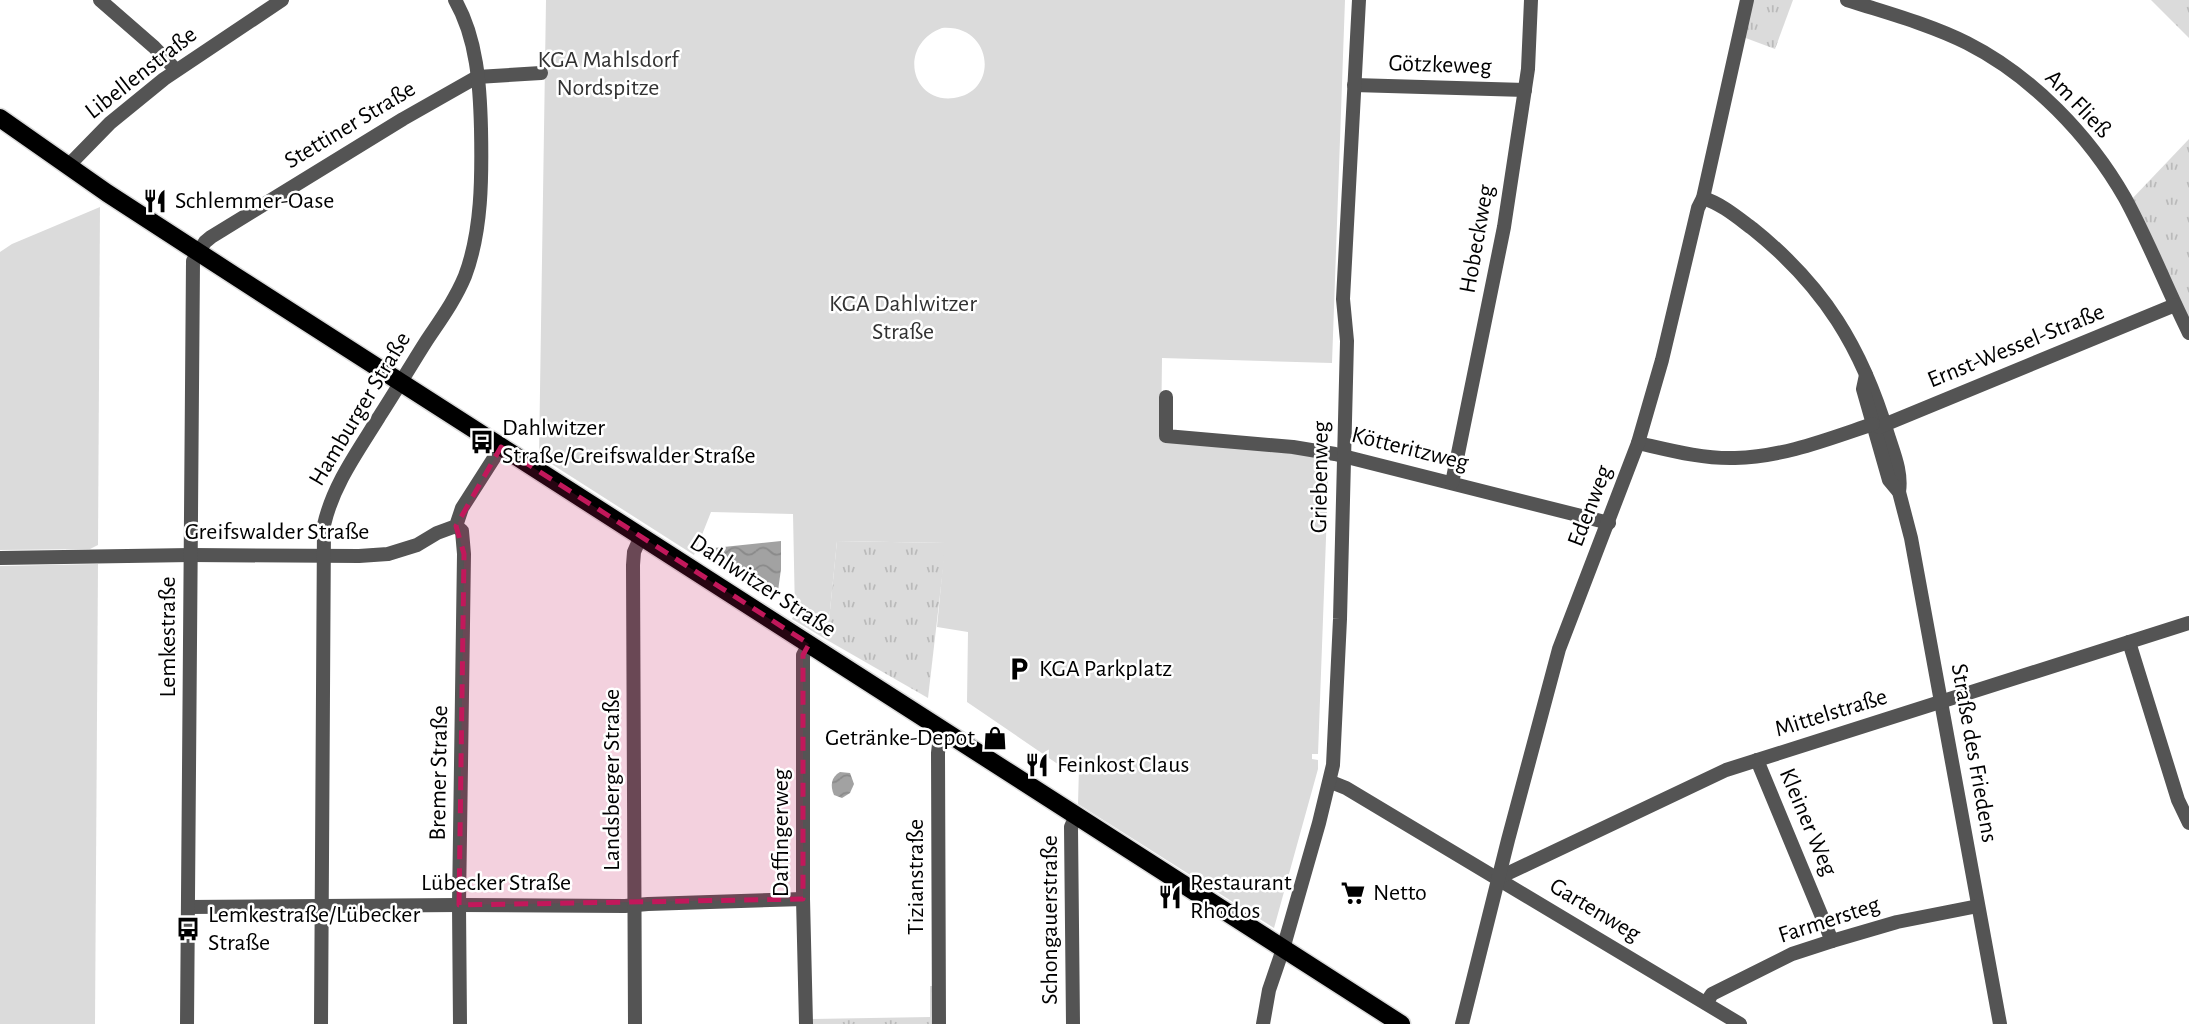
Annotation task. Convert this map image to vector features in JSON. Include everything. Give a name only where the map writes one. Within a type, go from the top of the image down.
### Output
[{"type":"main road","name":"Dahlwitzer Straße","points":[[0,118],[198,252],[1401,1024]]},
{"type":"street","points":[[100,0],[176,70]]},
{"type":"street","name":"Libellenstraße","points":[[68,166],[118,116],[176,70],[282,0]]},
{"type":"street","name":"Hamburger Straße","points":[[321,1024],[325,518],[338,486],[452,304],[465,275],[475,237],[481,155],[477,77],[467,28],[455,0]]},
{"type":"street","name":"Griebenweg","points":[[1263,1024],[1269,990],[1331,782],[1333,765],[1347,341],[1343,299],[1359,0]]},
{"type":"street","name":"Hobeckweg","points":[[1452,483],[1501,240],[1528,69],[1531,0]]},
{"type":"street","name":"Edenweg","points":[[1462,1024],[1559,649],[1638,443],[1662,360],[1698,208],[1703,198],[1747,0]]},
{"type":"street","name":"Am Fließ","points":[[1847,0],[1965,42],[2000,62],[2048,102],[2087,144],[2124,197],[2189,333]]},
{"type":"street","name":"Stettiner Straße","points":[[198,252],[211,237],[403,119],[477,77],[541,73]]},
{"type":"street","name":"Götzkeweg","points":[[1354,85],[1525,90]]},
{"type":"street","name":"Straße des Friedens","points":[[1703,198],[1714,201],[1765,239],[1809,283],[1843,327],[1873,386],[1877,426],[1900,474],[1899,492],[1911,538],[2000,1024]]},
{"type":"street","name":"Lemkestraße","points":[[187,1024],[192,266],[198,252]]},
{"type":"street","name":"Ernst-Wessel-Straße","points":[[1638,443],[1693,454],[1741,457],[1781,453],[1877,426],[2175,305]]},
{"type":"street","name":"Kötteritzweg","points":[[1166,397],[1166,436],[1293,447],[1452,483],[1609,523]]},
{"type":"street","points":[[456,526],[462,508],[501,447]]},
{"type":"street","name":"Greifswalder Straße","points":[[0,558],[388,554],[418,545],[437,533],[456,526]]},
{"type":"street","name":"Bremer Straße","points":[[456,526],[462,531],[464,554],[460,1024]]},
{"type":"street","name":"Landsberger Straße","points":[[635,1024],[633,565],[634,552],[641,536]]},
{"type":"street","name":"Mittelstraße","points":[[1498,878],[1726,770],[2189,623]]},
{"type":"street","points":[[2129,642],[2178,800],[2189,823]]},
{"type":"street","name":"Daffingerweg","points":[[806,1024],[803,655],[809,644]]},
{"type":"street","name":"Tizianstraße","points":[[939,1024],[938,753],[939,744],[946,732]]},
{"type":"street","name":"Kleiner Weg","points":[[1757,760],[1832,941]]},
{"type":"street","name":"Gartenweg","points":[[1331,782],[1339,784],[1498,878],[1740,1024]]},
{"type":"street","name":"Schongauerstraße","points":[[1073,1024],[1071,827],[1076,816]]},
{"type":"street","name":"Lübecker Straße","points":[[188,907],[625,906],[803,900]]},
{"type":"street","name":"Farmersteg","points":[[1706,1003],[1712,994],[1792,954],[1897,922],[1978,906]]},
{"type":"highlighted area","points":[[501,447],[809,644],[803,655],[803,899],[459,905],[464,554],[456,526]]},
{"type":"green space","name":"KGA Dahlwitzer Straße","points":[[546,0],[1345,0],[1332,363],[1162,358],[1161,441],[1329,457],[1318,754],[1312,754],[1312,759],[1318,760],[1318,769],[1274,928],[1078,804],[1079,767],[1066,762],[1065,769],[967,702],[968,632],[937,627],[945,543],[837,541],[827,640],[792,619],[795,613],[793,514],[711,512],[694,555],[539,456]],"holes":[[[942,28],[959,30],[972,36],[980,47],[984,72],[979,84],[969,93],[954,98],[939,97],[928,92],[919,83],[915,72],[915,59],[919,47],[928,36]]]},
{"type":"green space","points":[[1753,0],[1793,0],[1775,49],[1743,37]]},
{"type":"green space","points":[[2151,0],[2189,0],[2189,38]]},
{"type":"green space","points":[[2189,139],[2189,321],[2130,201]]},
{"type":"green space","points":[[100,207],[98,545],[90,549],[0,550],[0,252],[12,244]]},
{"type":"green space","points":[[837,541],[946,543],[928,698],[827,640]]},
{"type":"green space","points":[[98,564],[95,1024],[0,1024],[0,566]]},
{"type":"green space","points":[[930,986],[937,986],[937,1024],[809,1024],[812,1019],[930,1017]]},
{"type":"water","points":[[781,541],[778,591],[713,551],[714,548]]},
{"type":"water","points":[[840,772],[850,773],[854,784],[850,793],[842,798],[834,795],[832,788],[833,779]]},
{"type":"place","name":"Schlemmer-Oase","points":[[155,201]]},
{"type":"place","name":"Dahlwitzer Straße/Greifswalder Straße","points":[[482,442]]},
{"type":"place","name":"KGA Parkplatz","points":[[1019,669]]},
{"type":"place","name":"Getränke-Depot","points":[[995,738]]},
{"type":"place","name":"Feinkost Claus","points":[[1037,765]]},
{"type":"place","name":"Netto","points":[[1353,893]]},
{"type":"place","name":"Restaurant Rhodos","points":[[1170,897]]},
{"type":"place","name":"Lemkestraße/Lübecker Straße","points":[[188,929]]},
{"type":"park label","name":"KGA Mahlsdorf Nordspitze","points":[[608,74]]}]
